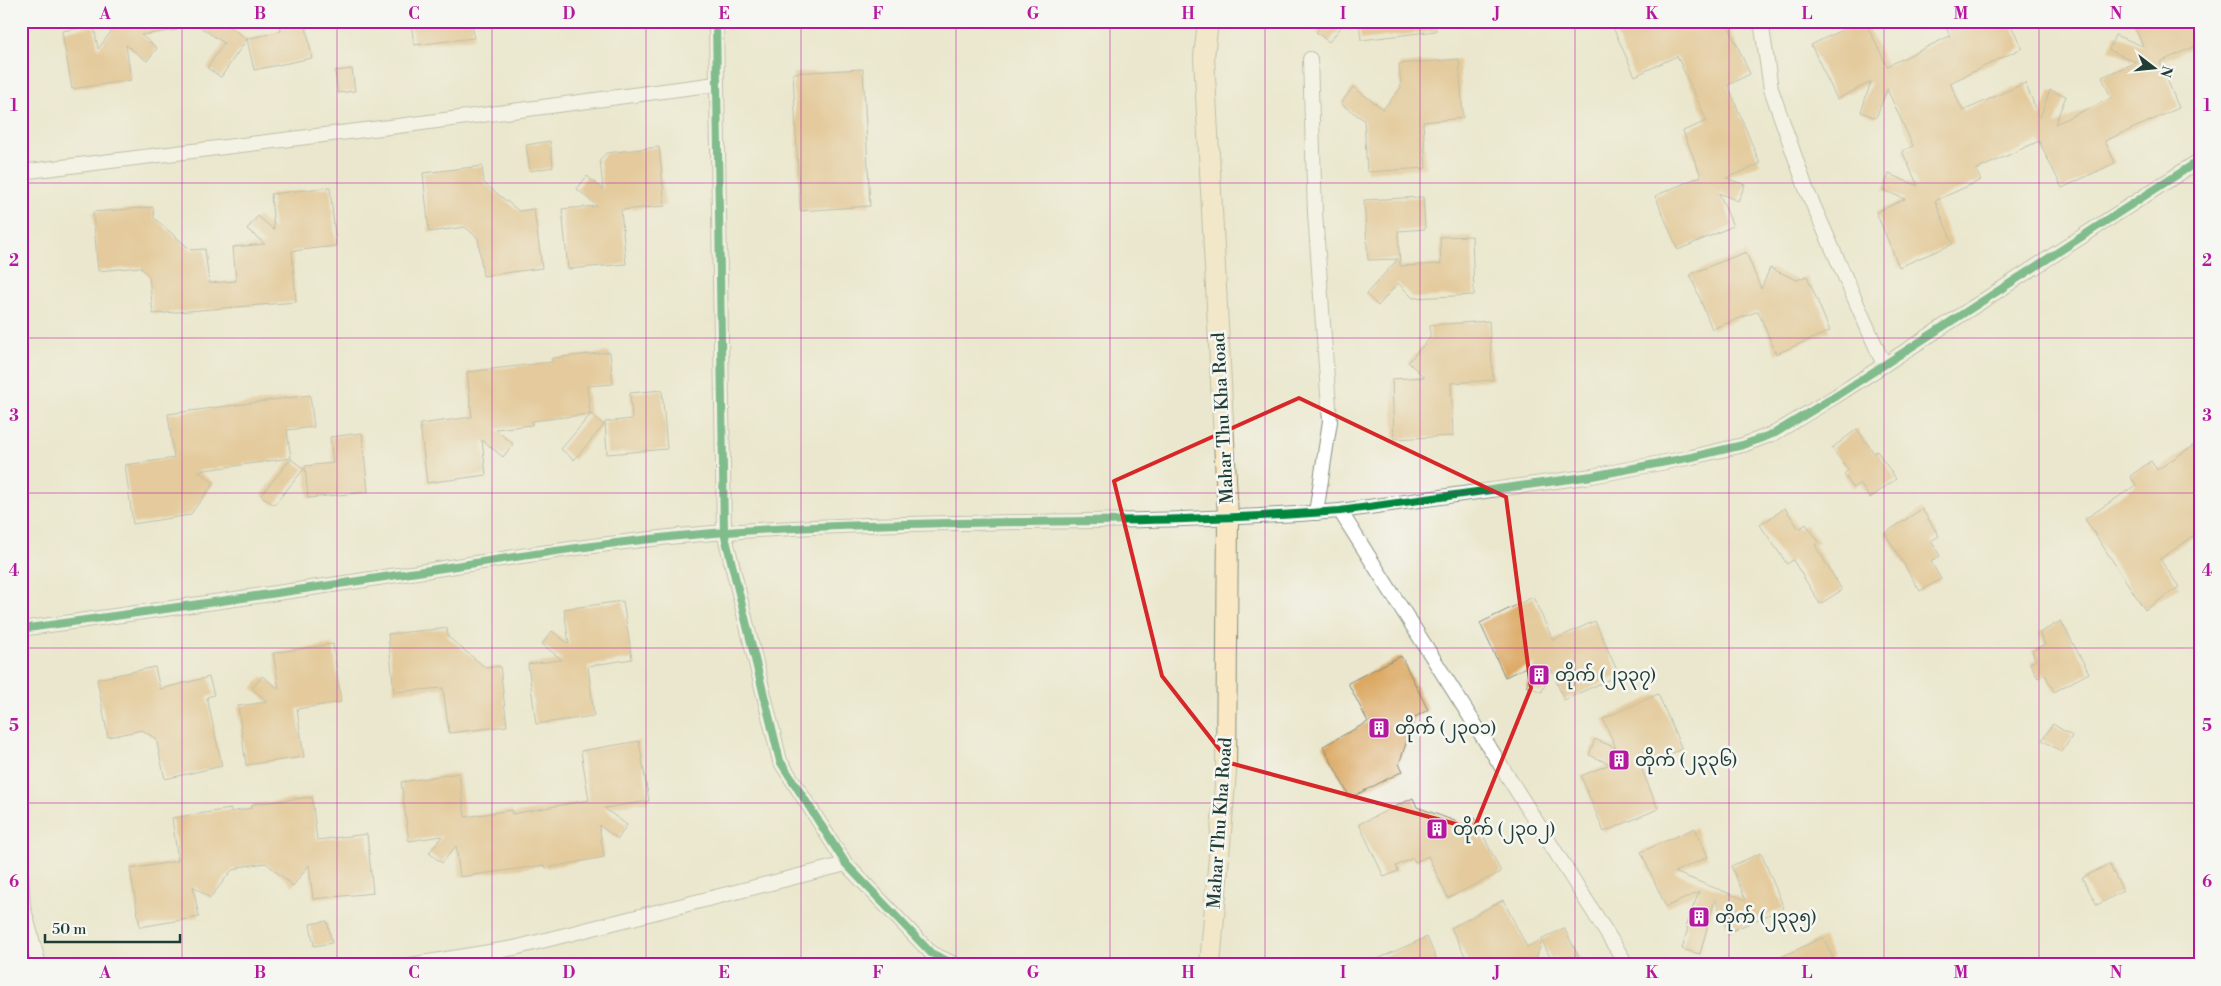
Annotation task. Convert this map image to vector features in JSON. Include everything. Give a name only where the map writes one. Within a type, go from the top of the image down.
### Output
[{"type":"main road","name":"Mahar Thu Kha Road","points":[[1208,21],[1204,57],[1228,517],[1226,772],[1210,965]]},
{"type":"street","points":[[716,21],[724,532],[780,761],[846,864],[931,953],[956,965]]},
{"type":"street","points":[[1761,21],[1771,89],[1801,173],[1884,365]]},
{"type":"street","points":[[1310,59],[1315,213],[1330,422],[1316,512]]},
{"type":"street","points":[[21,172],[404,126],[716,84]]},
{"type":"street","points":[[21,629],[317,588],[558,551],[724,532],[886,523],[1228,517],[1340,511],[1592,476],[1692,457],[1743,445],[1775,433],[1884,365],[2200,160]]},
{"type":"street","points":[[1340,511],[1627,965]]},
{"type":"street","points":[[410,965],[514,948],[846,864]]},
{"type":"street","points":[[21,874],[22,906],[40,965]]},
{"type":"highlighted area","points":[[1299,398],[1506,497],[1531,688],[1474,829],[1230,763],[1162,676],[1114,481]]},
{"type":"building","points":[[119,21],[176,21],[177,30],[141,35],[157,48],[147,61],[126,45],[131,80],[72,89],[62,31],[94,26],[98,49]]},
{"type":"building","points":[[191,21],[227,21],[227,25],[247,39],[221,77],[207,68],[224,43]]},
{"type":"building","points":[[279,21],[305,21],[312,58],[254,70],[247,39],[281,31]]},
{"type":"building","points":[[472,21],[474,38],[414,45],[411,22]]},
{"type":"building","points":[[1324,21],[1346,21],[1329,42],[1316,32]]},
{"type":"building","points":[[1359,21],[1435,21],[1436,31],[1361,40]]},
{"type":"building","points":[[1610,21],[1726,21],[1750,74],[1728,85],[1760,164],[1726,178],[1745,185],[1738,201],[1719,193],[1733,226],[1678,250],[1655,196],[1701,176],[1683,131],[1707,121],[1677,56],[1635,76]]},
{"type":"building","points":[[1860,21],[1865,21],[1887,66],[1950,36],[1943,21],[2009,21],[2022,48],[1950,83],[1963,111],[2025,83],[2040,118],[2050,90],[2066,96],[2055,124],[2111,98],[2102,77],[2136,62],[2109,50],[2115,35],[2143,46],[2132,21],[2200,21],[2200,44],[2160,62],[2179,108],[2105,141],[2115,163],[2062,188],[2039,141],[1976,170],[1981,180],[1935,201],[1953,244],[1899,267],[1876,212],[1905,199],[1883,190],[1889,174],[1918,186],[1902,151],[1913,146],[1887,89],[1876,118],[1861,112],[1871,82],[1837,99],[1811,45]]},
{"type":"building","points":[[1459,59],[1463,118],[1423,122],[1426,168],[1367,172],[1364,120],[1341,104],[1353,87],[1383,109],[1401,88],[1399,64]]},
{"type":"building","points":[[352,69],[355,91],[338,93],[335,71]]},
{"type":"building","points":[[863,69],[870,206],[800,211],[793,73]]},
{"type":"building","points":[[550,141],[553,167],[530,171],[526,145]]},
{"type":"building","points":[[659,147],[665,206],[621,210],[626,264],[568,269],[562,209],[597,206],[577,189],[587,176],[603,189],[600,160],[606,153]]},
{"type":"building","points":[[482,166],[484,183],[519,211],[534,209],[542,268],[483,276],[478,238],[465,227],[429,232],[423,173]]},
{"type":"building","points":[[330,187],[336,246],[292,251],[296,302],[153,314],[149,276],[140,267],[98,271],[93,212],[153,207],[154,218],[191,250],[205,249],[209,283],[236,281],[233,247],[265,244],[247,229],[258,216],[274,230],[271,194]]},
{"type":"building","points":[[1423,197],[1425,229],[1398,231],[1400,266],[1441,264],[1440,237],[1472,236],[1474,295],[1413,298],[1398,283],[1378,306],[1366,294],[1398,259],[1368,260],[1364,200]]},
{"type":"building","points":[[1746,252],[1761,289],[1770,268],[1797,280],[1807,276],[1830,331],[1776,354],[1758,311],[1712,329],[1690,274]]},
{"type":"building","points":[[1489,321],[1493,380],[1451,383],[1453,436],[1394,439],[1392,379],[1424,377],[1408,362],[1430,338],[1430,325]]},
{"type":"building","points":[[610,352],[613,384],[587,386],[590,414],[532,421],[532,425],[495,429],[513,444],[503,457],[482,440],[486,475],[427,483],[420,424],[472,417],[467,372],[552,362],[552,358]]},
{"type":"building","points":[[662,390],[667,449],[607,454],[605,422],[632,419],[630,393]]},
{"type":"building","points":[[310,395],[314,427],[287,430],[291,458],[198,471],[214,483],[190,515],[133,524],[125,465],[174,458],[168,414]]},
{"type":"building","points":[[591,414],[604,425],[574,460],[561,449]]},
{"type":"building","points":[[1857,429],[1874,453],[1877,451],[1896,479],[1870,498],[1860,483],[1853,488],[1844,474],[1848,470],[1832,448]]},
{"type":"building","points":[[362,433],[368,492],[308,498],[305,466],[333,463],[330,437]]},
{"type":"building","points":[[2200,441],[2200,532],[2160,559],[2179,587],[2145,610],[2085,519],[2136,485],[2130,476],[2151,461],[2157,470]]},
{"type":"building","points":[[291,459],[304,469],[274,505],[261,495]]},
{"type":"building","points":[[1785,508],[1799,529],[1806,524],[1819,542],[1815,545],[1842,590],[1820,604],[1793,560],[1787,564],[1760,525]]},
{"type":"building","points":[[1922,509],[1939,536],[1931,541],[1940,556],[1931,562],[1941,579],[1920,591],[1885,533]]},
{"type":"building","points":[[1533,597],[1553,640],[1595,621],[1619,675],[1564,700],[1551,669],[1542,692],[1526,686],[1535,663],[1505,677],[1480,623]]},
{"type":"building","points":[[623,601],[632,659],[588,666],[594,716],[536,724],[528,664],[562,660],[542,644],[552,631],[569,644],[564,609]]},
{"type":"building","points":[[2061,621],[2089,673],[2054,692],[2045,674],[2038,678],[2030,663],[2036,660],[2032,651],[2045,644],[2039,633]]},
{"type":"building","points":[[447,628],[448,637],[486,668],[500,666],[507,726],[449,733],[443,688],[394,692],[388,634]]},
{"type":"building","points":[[333,644],[341,702],[297,709],[304,757],[246,765],[238,706],[268,702],[252,689],[262,676],[279,689],[273,653]]},
{"type":"building","points":[[1401,656],[1428,710],[1415,717],[1399,764],[1403,771],[1350,798],[1323,746],[1368,722],[1348,683]]},
{"type":"building","points":[[155,667],[160,689],[209,677],[214,695],[207,697],[222,766],[165,779],[156,739],[142,730],[108,737],[97,679]]},
{"type":"building","points":[[1658,694],[1682,749],[1641,767],[1658,809],[1604,832],[1581,776],[1610,764],[1589,755],[1595,739],[1616,748],[1603,719]]},
{"type":"building","points":[[2053,724],[2072,736],[2062,752],[2042,740]]},
{"type":"building","points":[[639,741],[649,801],[604,808],[627,825],[618,839],[599,825],[604,857],[546,868],[545,865],[460,877],[456,846],[442,863],[429,853],[442,836],[409,841],[401,782],[459,773],[465,817],[512,810],[512,814],[589,800],[581,751]]},
{"type":"building","points":[[312,797],[317,840],[367,834],[373,893],[313,899],[309,865],[293,886],[266,863],[238,867],[239,869],[232,870],[210,898],[193,886],[199,917],[140,927],[130,869],[178,861],[172,818],[231,809],[231,812],[251,808],[253,804]]},
{"type":"building","points":[[1413,798],[1417,807],[1463,824],[1475,818],[1501,872],[1448,898],[1428,856],[1415,862],[1413,858],[1396,866],[1398,871],[1384,877],[1359,824]]},
{"type":"building","points":[[1695,828],[1708,857],[1674,872],[1746,900],[1731,866],[1761,853],[1784,908],[1729,932],[1715,899],[1700,954],[1682,949],[1688,928],[1685,927],[1699,892],[1666,907],[1641,852]]},
{"type":"building","points":[[2109,864],[2123,891],[2097,905],[2082,878]]},
{"type":"building","points":[[1503,900],[1527,947],[1564,928],[1583,965],[1560,965],[1556,957],[1551,959],[1542,941],[1534,965],[1470,965],[1451,928]]},
{"type":"building","points":[[327,921],[332,943],[314,946],[310,924]]},
{"type":"building","points":[[1427,937],[1437,961],[1428,965],[1364,965]]},
{"type":"building","points":[[1823,937],[1833,958],[1828,961],[1830,965],[1765,965]]},
{"type":"cycle path","points":[[716,21],[724,532],[780,761],[846,864],[931,953],[956,965]]},
{"type":"cycle path","points":[[21,629],[559,551],[685,535],[804,527],[1187,519],[1340,511],[1592,476],[1692,457],[1743,445],[1775,433],[1836,396],[2200,160]]},
{"type":"place","name":"တိုက် (၂၃၃၇)","points":[[1539,675]]},
{"type":"place","name":"တိုက် (၂၃၀၁)","points":[[1379,728]]},
{"type":"place","name":"တိုက် (၂၃၃၆)","points":[[1619,760]]},
{"type":"place","name":"တိုက် (၂၃၀၂)","points":[[1437,829]]},
{"type":"place","name":"တိုက် (၂၃၃၅)","points":[[1699,917]]}]
